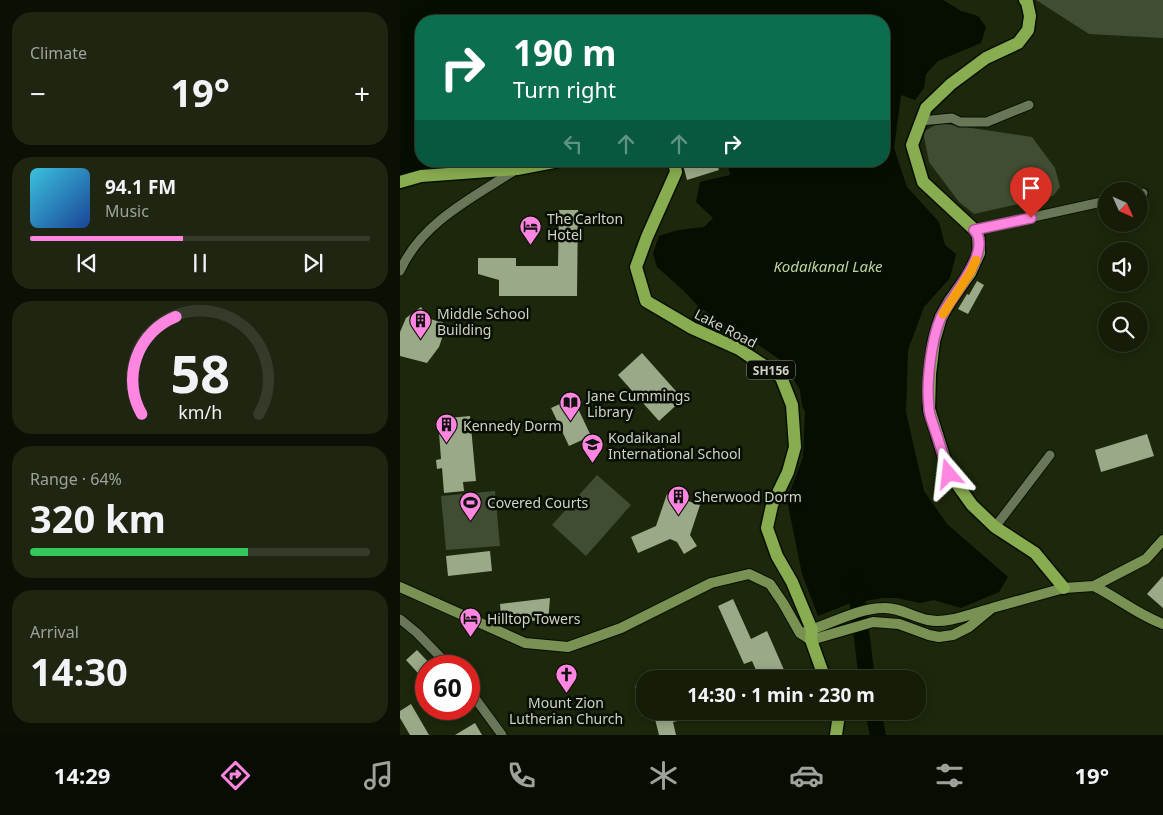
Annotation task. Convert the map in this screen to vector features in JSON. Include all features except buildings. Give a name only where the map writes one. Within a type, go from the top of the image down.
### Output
[{"type":"main road","points":[[1024,0],[1027,2],[1030,16],[1028,30],[1018,43],[986,58],[951,84],[926,108],[912,145],[923,182],[978,234],[979,253],[970,273],[950,301],[941,318],[934,341],[930,374],[929,409],[949,474],[972,505],[995,527],[1035,553],[1064,588]]},
{"type":"main road","points":[[400,182],[420,176],[528,167]]},
{"type":"main road","name":"Lake Road","points":[[675,167],[676,172],[647,237],[636,267],[646,301],[692,328],[739,349],[781,377],[792,405],[795,446],[788,472],[772,505],[767,528],[777,556],[792,582],[812,635]]},
{"type":"main road","points":[[812,635],[828,622],[870,610],[884,608],[928,620],[941,621],[1064,588],[1094,586],[1146,559],[1163,540]]},
{"type":"main road","points":[[400,587],[525,644],[568,647],[621,628],[711,583],[749,574],[770,584],[800,633],[812,635],[832,634],[873,622],[899,624],[929,636],[940,637],[954,634],[970,627],[992,608]]},
{"type":"main road","points":[[1094,586],[1113,595],[1149,619],[1163,624]]},
{"type":"main road","name":"SH156","points":[[812,635],[822,670]]},
{"type":"main road","points":[[836,735],[838,720]]},
{"type":"street","points":[[921,121],[952,118],[966,123],[987,122],[1029,105]]},
{"type":"street","points":[[400,271],[406,256],[428,229],[517,169]]},
{"type":"street","points":[[974,230],[1098,203]]},
{"type":"street","points":[[995,527],[1050,455]]},
{"type":"street","points":[[400,618],[438,655]]},
{"type":"street","points":[[480,705],[502,735]]},
{"type":"green space","points":[[1036,0],[1163,0],[1163,38],[1089,34]]},
{"type":"green space","points":[[939,123],[1032,137],[1055,168],[1060,187],[1053,196],[974,214],[959,202],[929,162],[923,132]]},
{"type":"green space","points":[[597,475],[631,505],[586,556],[552,525]]},
{"type":"green space","name":"Covered Courts","points":[[495,491],[500,546],[446,550],[441,496]]},
{"type":"water","name":"Kodaikanal Lake","points":[[400,0],[943,0],[961,11],[978,16],[986,27],[981,43],[938,61],[926,74],[924,88],[915,100],[901,95],[894,148],[907,187],[939,222],[945,245],[956,254],[950,278],[924,307],[908,350],[906,412],[924,491],[947,524],[1008,577],[999,592],[961,608],[934,600],[920,603],[897,598],[883,598],[848,604],[818,616],[802,574],[787,500],[803,457],[805,411],[802,406],[800,390],[783,362],[749,338],[727,327],[698,306],[657,267],[653,253],[659,236],[678,230],[704,227],[713,218],[696,202],[700,182],[730,175],[728,167],[890,167],[890,15],[415,15],[415,167],[448,167],[419,171],[400,177]]},
{"type":"waterway","points":[[855,582],[866,670]]},
{"type":"waterway","points":[[875,720],[878,735]]},
{"type":"slow traffic","points":[[943,314],[970,273],[976,260]]},
{"type":"place","name":"The Carlton Hotel","points":[[531,245]]},
{"type":"place","name":"Middle School Building","points":[[421,340]]},
{"type":"place","name":"Jane Cummings Library","points":[[571,422]]},
{"type":"place","name":"Kennedy Dorm","points":[[447,444]]},
{"type":"place","name":"Kodaikanal International School","points":[[592,464]]},
{"type":"place","name":"Sherwood Dorm","points":[[678,515]]},
{"type":"place","name":"Covered Courts","points":[[471,521]]},
{"type":"place","name":"Hilltop Towers","points":[[471,637]]},
{"type":"place","name":"Mount Zion Lutherian Church","points":[[566,693]]},
{"type":"route","points":[[949,474],[929,409],[930,374],[934,341],[941,318],[950,301],[970,273],[979,253],[978,234],[974,230],[1031,218]]}]
